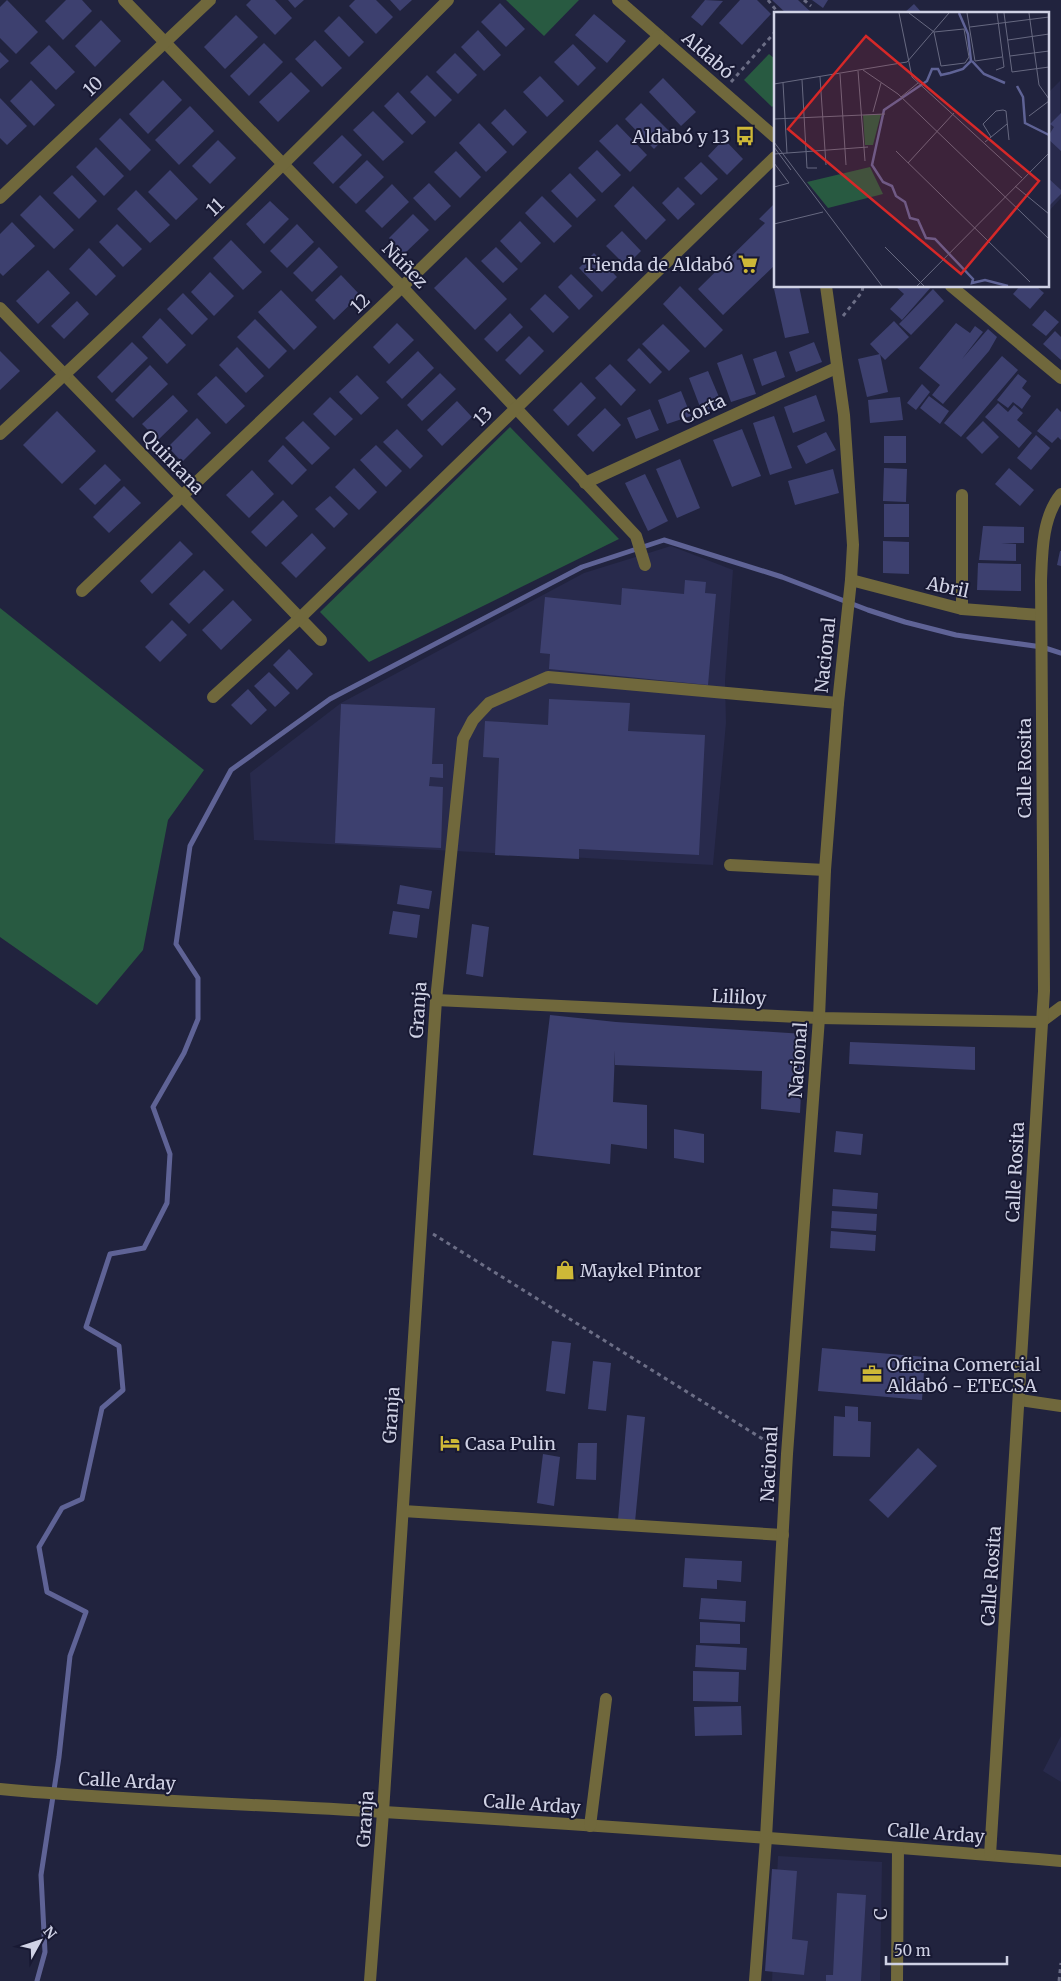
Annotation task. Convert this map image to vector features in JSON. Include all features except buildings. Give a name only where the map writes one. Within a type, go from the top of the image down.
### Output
[{"type":"street","name":"Núñez","points":[[124,0],[402,287],[636,536],[646,565]]},
{"type":"street","name":"10","points":[[0,198],[210,0]]},
{"type":"street","name":"11","points":[[0,434],[65,376],[283,166],[448,0]]},
{"type":"street","name":"Aldabó","points":[[618,0],[774,136]]},
{"type":"street","name":"12","points":[[82,591],[402,287],[659,36]]},
{"type":"street","name":"13","points":[[214,698],[300,618],[774,157]]},
{"type":"street","name":"Nacional","points":[[755,1981],[766,1838],[787,1454],[819,1018],[825,870],[852,545],[844,416],[826,288]]},
{"type":"street","points":[[954,288],[1061,378]]},
{"type":"street","name":"Quintana","points":[[0,308],[321,640]]},
{"type":"street","name":"Corta","points":[[585,482],[836,368]]},
{"type":"street","name":"Calle Rosita","points":[[990,1855],[1020,1400],[1044,991],[1042,633],[1040,615],[1043,541],[1055,502],[1061,494]]},
{"type":"street","points":[[962,495],[962,609]]},
{"type":"street","name":"Abril","points":[[850,586],[962,609],[1040,615]]},
{"type":"street","name":"Granja","points":[[370,1981],[383,1812],[436,1000],[463,739],[472,720],[489,703],[548,677],[838,703]]},
{"type":"street","points":[[730,865],[825,870]]},
{"type":"street","name":"Lililoy","points":[[436,1000],[819,1018],[1041,1022]]},
{"type":"street","points":[[1041,1022],[1061,1007]]},
{"type":"street","points":[[1020,1400],[1061,1406]]},
{"type":"street","points":[[403,1511],[783,1535]]},
{"type":"street","points":[[590,1826],[606,1699]]},
{"type":"street","name":"Calle Arday","points":[[0,1789],[66,1795],[383,1812],[590,1826],[1061,1861]]},
{"type":"street","name":"C","points":[[897,1981],[898,1848]]},
{"type":"path","points":[[768,0],[777,12]]},
{"type":"path","points":[[804,0],[811,6]]},
{"type":"path","points":[[723,92],[774,33]]},
{"type":"path","points":[[846,315],[862,292],[863,288]]},
{"type":"path","points":[[421,1226],[787,1454]]},
{"type":"path","points":[[1058,1981],[1061,1963]]},
{"type":"shaded area","points":[[1060,81],[1061,198],[1048,212],[1048,93]]},
{"type":"shaded area","points":[[671,546],[733,570],[725,681],[726,723],[713,865],[254,840],[250,773],[341,703],[584,573]]},
{"type":"shaded area","points":[[1061,1736],[1061,1782],[1043,1771]]},
{"type":"shaded area","points":[[778,1856],[882,1862],[880,1981],[772,1981]]},
{"type":"green space","points":[[506,0],[579,0],[544,36]]},
{"type":"green space","points":[[769,54],[774,58],[774,105],[772,107],[744,80]]},
{"type":"green space","points":[[510,427],[619,539],[369,662],[320,612]]},
{"type":"green space","points":[[0,608],[204,770],[168,820],[143,950],[97,1005],[0,937]]},
{"type":"waterway","points":[[37,1981],[45,1952],[41,1875],[59,1757],[70,1656],[86,1612],[47,1592],[39,1547],[62,1508],[82,1499],[102,1408],[123,1390],[119,1346],[86,1327],[110,1254],[144,1248],[167,1203],[170,1154],[153,1107],[184,1053],[198,1019],[198,978],[176,944],[190,846],[231,770],[330,699],[582,567],[664,540],[782,577],[905,622],[956,635],[1042,647],[1061,653]]},
{"type":"place","name":"Aldabó y 13","points":[[745,136]]},
{"type":"place","name":"Tienda de Aldabó","points":[[748,264]]},
{"type":"place","name":"Maykel Pintor","points":[[565,1270]]},
{"type":"place","name":"Oficina Comercial Aldabó - ETECSA","points":[[872,1374]]},
{"type":"place","name":"Casa Pulin","points":[[450,1443]]}]
